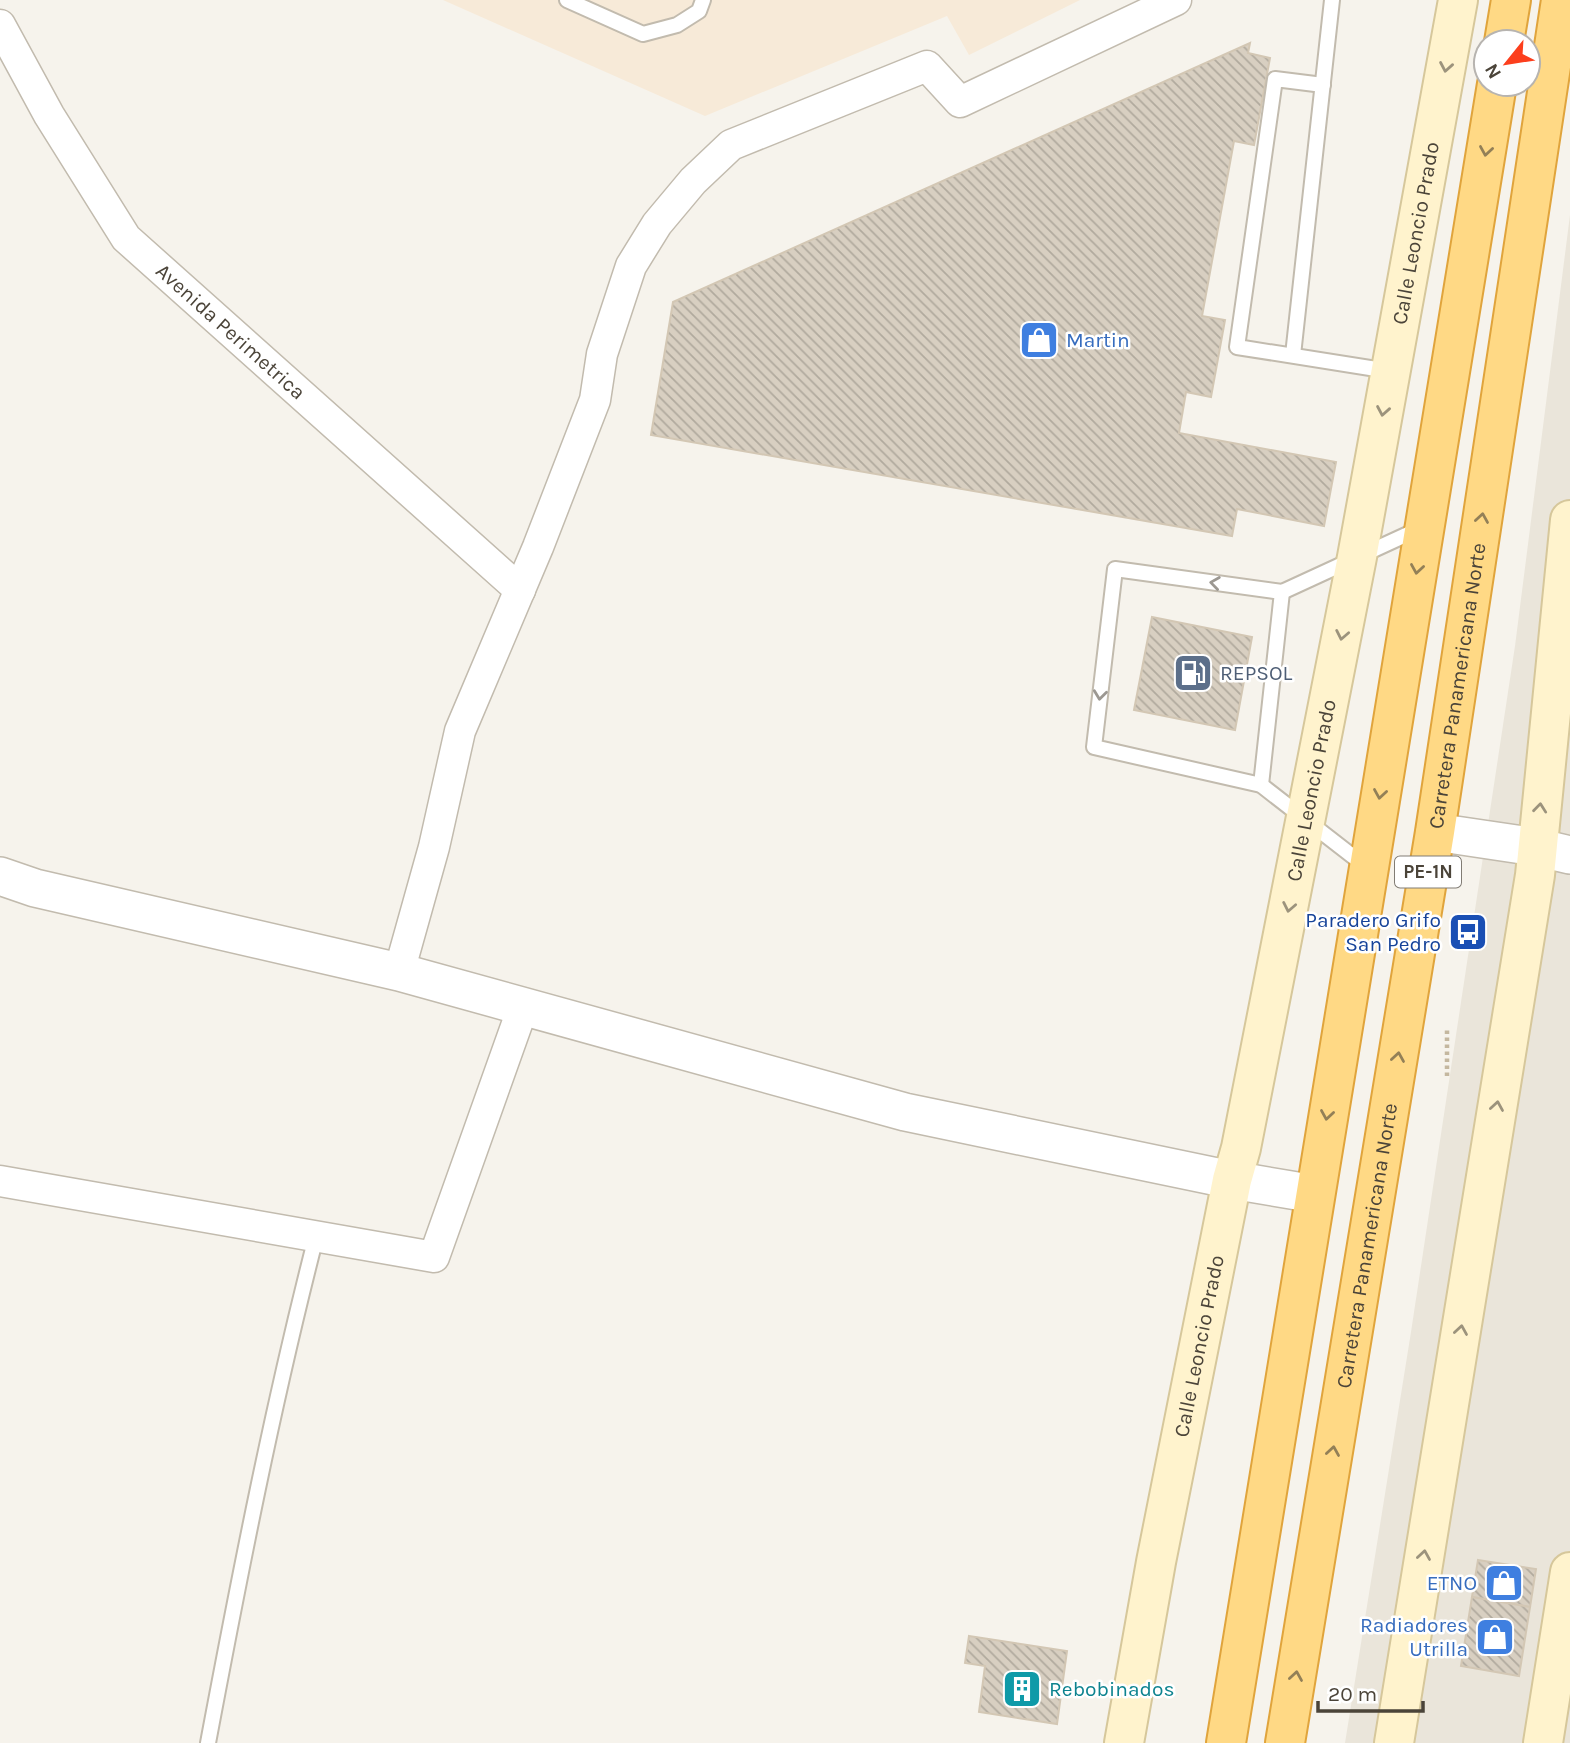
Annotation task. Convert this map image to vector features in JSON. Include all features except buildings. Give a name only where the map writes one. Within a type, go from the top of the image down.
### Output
[{"type":"highway","points":[[1506,28],[1511,0]]},
{"type":"highway","name":"Carretera Panamericana Norte","points":[[1284,1743],[1435,832],[1562,0]]},
{"type":"highway","name":"PE-1N","points":[[1226,1743],[1495,98]]},
{"type":"main road","name":"Calle Leoncio Prado","points":[[1124,1743],[1156,1562],[1307,819],[1458,0]]},
{"type":"main road","points":[[1394,1743],[1535,875],[1553,851],[1570,520]]},
{"type":"main road","points":[[1543,1743],[1570,1572]]},
{"type":"street","points":[[399,972],[434,847],[460,732],[595,400],[602,354],[631,266],[664,216],[693,181],[731,145],[927,66],[960,102],[1176,0]]},
{"type":"street","name":"Avenida Perimetrica","points":[[0,25],[48,115],[126,238],[520,590]]},
{"type":"street","points":[[1435,832],[1553,851]]},
{"type":"street","points":[[0,876],[35,888],[399,972],[905,1112],[1232,1180],[1315,1194]]},
{"type":"street","points":[[0,1183],[434,1257],[523,1007]]},
{"type":"lane","points":[[567,0],[643,34],[677,25],[699,11],[703,0]]},
{"type":"lane","points":[[1293,355],[1332,0]]},
{"type":"lane","points":[[1323,85],[1275,79],[1237,346],[1390,371]]},
{"type":"lane","points":[[1368,868],[1261,785],[1094,747],[1115,569],[1282,593],[1424,527]]},
{"type":"lane","points":[[1261,785],[1282,593]]},
{"type":"lane","points":[[208,1743],[248,1527],[289,1342],[316,1237]]},
{"type":"path","points":[[1447,1028],[1447,1076]]},
{"type":"shaded area","points":[[443,0],[1080,0],[969,55],[947,16],[705,116]]},
{"type":"shaded area","points":[[1570,215],[1570,1743],[1345,1743],[1411,1332],[1515,646]]},
{"type":"place","name":"Martin","points":[[1039,340]]},
{"type":"place","name":"REPSOL","points":[[1193,673]]},
{"type":"place","name":"Paradero Grifo San Pedro","points":[[1468,932]]},
{"type":"place","name":"ETNO","points":[[1504,1583]]},
{"type":"place","name":"Radiadores Utrilla","points":[[1495,1637]]},
{"type":"place","name":"Rebobinados","points":[[1022,1689]]}]
